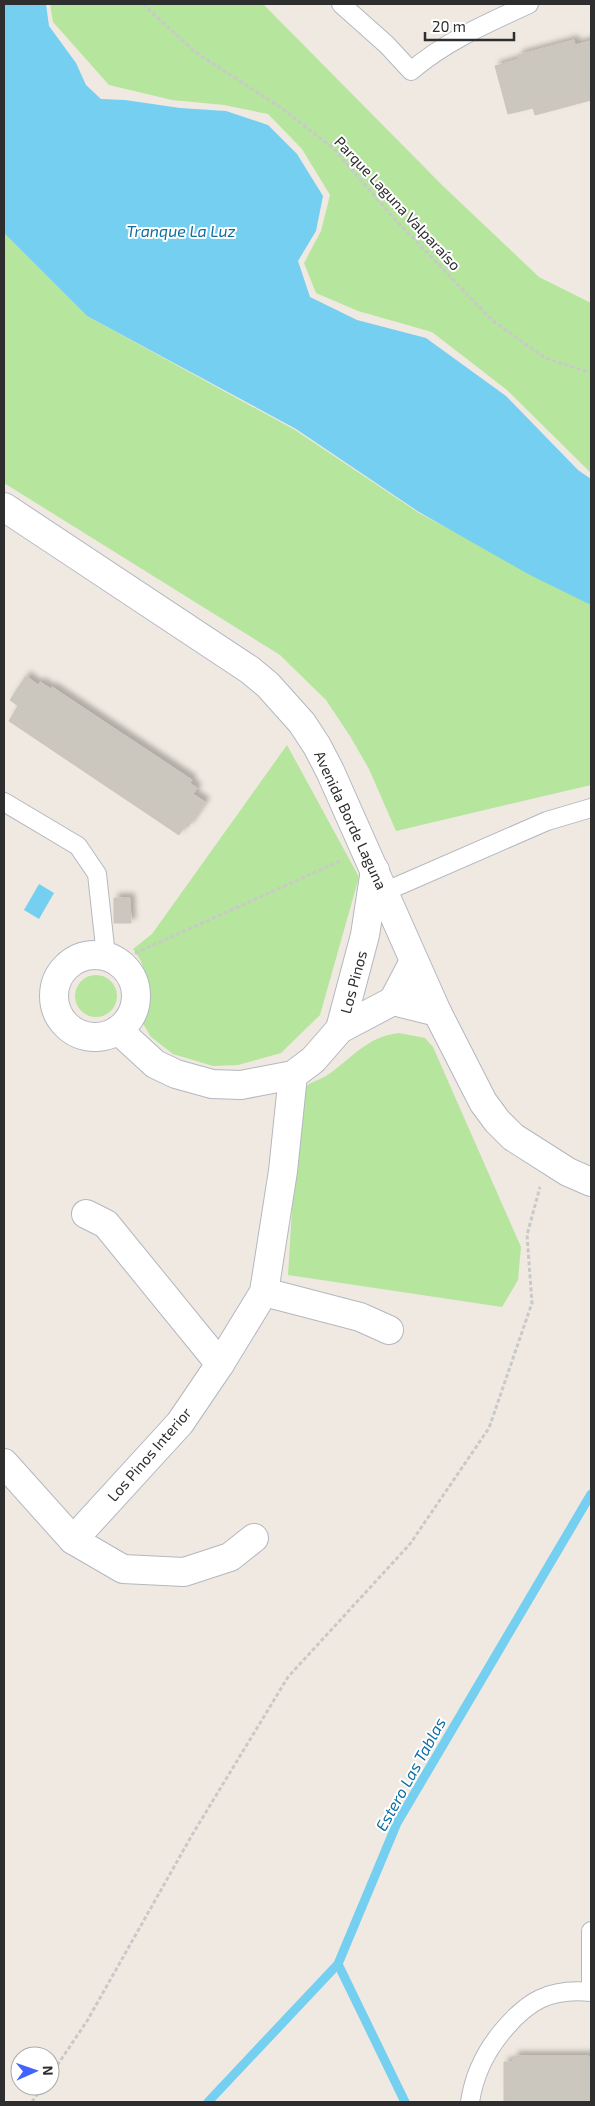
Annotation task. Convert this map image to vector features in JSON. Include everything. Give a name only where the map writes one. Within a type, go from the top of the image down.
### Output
[{"type":"street","name":"Avenida Borde Laguna","points":[[4,507],[231,656],[268,685],[302,723],[317,746],[375,870],[436,1012],[492,1115],[513,1137],[547,1160],[591,1182]]},
{"type":"street","name":"Los Pinos","points":[[340,1029],[365,935],[375,870]]},
{"type":"street","name":"Los Pinos","points":[[365,935],[397,919]]},
{"type":"street","points":[[92,955],[112,959],[127,971],[134,983],[136,996],[134,1010],[128,1021],[118,1030],[105,1036],[92,1038],[78,1034],[67,1027],[58,1016],[54,1003],[54,989],[58,976],[67,965],[78,958],[92,955]]},
{"type":"street","points":[[414,960],[392,1001],[436,1012]]},
{"type":"street","name":"Los Pinos","points":[[118,1030],[155,1064],[176,1074],[212,1084],[241,1085],[293,1075],[313,1060],[340,1029],[392,1001]]},
{"type":"street","name":"Los Pinos Interior","points":[[73,1540],[180,1423],[220,1364],[264,1292],[283,1171],[293,1075]]},
{"type":"street","points":[[86,1214],[106,1224],[220,1364]]},
{"type":"street","points":[[264,1292],[360,1317],[389,1330]]},
{"type":"street","points":[[4,1463],[73,1540],[123,1569],[184,1572],[230,1557],[254,1538]]},
{"type":"lane","points":[[341,4],[387,45],[411,71],[424,60],[469,32],[529,4]]},
{"type":"lane","points":[[4,802],[78,846],[97,874],[112,959]]},
{"type":"lane","points":[[375,870],[591,808]]},
{"type":"lane","points":[[470,2102],[472,2088],[486,2051],[517,2013],[531,2003],[546,1996],[576,1990],[591,1992],[591,1931]]},
{"type":"path","name":"Parque Laguna Valparaíso","points":[[143,4],[195,52],[280,107],[334,149],[391,215],[492,320],[545,358],[591,373]]},
{"type":"path","points":[[112,959],[375,870]]},
{"type":"path","points":[[60,2061],[87,2021],[192,1835],[288,1677],[410,1544],[489,1428],[532,1303],[527,1235],[547,1160]]},
{"type":"green space","points":[[50,4],[263,4],[443,186],[539,277],[591,303],[591,473],[507,390],[432,332],[358,311],[316,293],[304,263],[321,231],[330,195],[302,149],[268,114],[224,105],[172,100],[109,85],[53,22]]},
{"type":"green space","points":[[4,233],[87,316],[295,430],[419,513],[591,604],[591,785],[396,831],[369,769],[350,736],[326,700],[280,655],[4,483]]},
{"type":"green space","points":[[287,745],[359,877],[320,1015],[281,1053],[238,1065],[213,1066],[173,1054],[151,1037],[142,1022],[145,999],[145,975],[141,961],[133,949],[152,934]]},
{"type":"green space","points":[[96,975],[111,981],[117,996],[111,1011],[96,1017],[81,1011],[75,996],[81,981]]},
{"type":"green space","points":[[399,1033],[425,1038],[433,1047],[521,1247],[518,1280],[502,1307],[288,1275],[302,1090],[310,1083],[326,1076],[368,1044],[387,1035]]},
{"type":"water","name":"Tranque La Luz","points":[[4,4],[46,4],[49,26],[76,63],[86,85],[101,99],[226,111],[268,125],[297,154],[323,196],[316,231],[298,261],[310,297],[357,320],[426,338],[506,396],[578,470],[591,479],[591,605],[530,575],[419,512],[296,429],[87,316],[4,233]]},
{"type":"water","points":[[39,884],[54,893],[39,919],[24,910]]},
{"type":"building","points":[[574,40],[575,45],[591,41],[591,94],[589,94],[591,100],[535,115],[533,108],[508,114],[495,66],[519,59],[518,55]]},
{"type":"building","points":[[26,676],[38,685],[40,682],[51,689],[52,687],[192,780],[190,783],[197,788],[193,794],[205,802],[188,827],[185,825],[179,835],[9,721],[18,706],[10,700]]},
{"type":"building","points":[[114,898],[130,898],[131,923],[114,923]]},
{"type":"building","points":[[514,2056],[589,2056],[589,2062],[591,2062],[591,2102],[504,2102],[504,2062],[513,2062]]},
{"type":"waterway","name":"Estero Las Tablas","points":[[208,2102],[338,1964],[397,1823],[591,1494]]},
{"type":"waterway","points":[[338,1964],[405,2102]]}]
